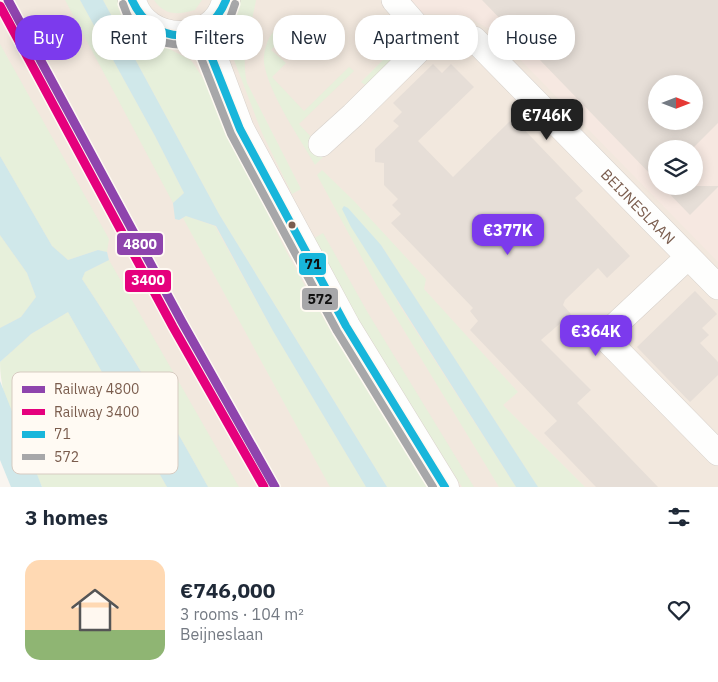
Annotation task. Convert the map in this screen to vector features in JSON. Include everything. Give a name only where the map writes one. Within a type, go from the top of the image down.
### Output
[{"type":"main road","points":[[132,0],[142,19],[154,29],[169,35],[176,35]]},
{"type":"main road","points":[[218,15],[226,0]]},
{"type":"main road","points":[[214,60],[240,128],[337,309],[445,487]]},
{"type":"street","points":[[394,0],[407,15]]},
{"type":"street","name":"BEIJNESLAAN","points":[[478,43],[718,287]]},
{"type":"street","points":[[321,144],[409,60]]},
{"type":"street","name":"BEIJNESLAAN","points":[[688,257],[609,331],[608,341],[718,453]]},
{"type":"shaded area","points":[[0,0],[718,0],[718,487],[56,487],[51,474],[178,474],[178,372],[12,372],[0,339]]},
{"type":"shaded area","points":[[384,0],[718,0],[718,262],[652,195],[703,195],[703,140],[648,140],[648,190],[520,60],[575,60],[575,15],[488,15],[488,28],[478,23],[478,15],[398,13]]},
{"type":"green space","points":[[65,0],[80,0],[92,22],[92,51],[82,32],[82,15],[73,15]]},
{"type":"green space","points":[[103,0],[119,0],[125,15],[111,15]]},
{"type":"green space","points":[[154,0],[202,0],[195,10],[172,13],[167,12]]},
{"type":"green space","points":[[236,0],[256,0],[253,15],[232,15]]},
{"type":"green space","points":[[273,32],[273,48],[271,50],[273,52],[273,60],[283,60],[286,63],[272,77],[304,111],[349,67],[354,71],[299,124],[312,138],[309,143],[323,157],[315,165],[278,102],[267,75],[264,54],[267,42]]},
{"type":"green space","points":[[0,44],[109,239],[107,252],[98,250],[68,260],[52,246],[0,156]]},
{"type":"green space","points":[[166,47],[176,52],[176,60],[192,61],[207,85],[231,130],[273,224],[300,278],[353,368],[429,487],[387,487],[219,214],[136,60],[166,60]]},
{"type":"green space","points":[[97,60],[113,60],[155,136],[184,193],[173,203]]},
{"type":"green space","points":[[234,60],[245,60],[247,83],[301,189],[292,194],[262,133]]},
{"type":"green space","points":[[383,60],[392,60],[367,86],[361,82]]},
{"type":"green space","points":[[322,170],[354,201],[426,279],[424,289],[518,392],[503,405],[585,487],[538,487],[381,245],[398,303],[516,487],[499,487],[377,286],[317,175]]},
{"type":"green space","points":[[186,216],[215,226],[273,331],[366,487],[330,487],[183,218]]},
{"type":"green space","points":[[323,233],[368,313],[474,487],[462,487],[355,316],[313,239]]},
{"type":"green space","points":[[0,235],[27,273],[36,297],[21,317],[0,328]]},
{"type":"green space","points":[[109,260],[173,372],[141,372],[82,279],[85,272]]},
{"type":"green space","points":[[68,312],[102,372],[12,372],[12,418],[4,394],[0,362],[31,334]]},
{"type":"green space","points":[[178,380],[239,487],[208,487],[178,434]]},
{"type":"green space","points":[[36,474],[160,474],[167,487],[42,487]]},
{"type":"water","points":[[80,0],[103,0],[111,15],[92,15],[92,22]]},
{"type":"water","points":[[113,60],[136,60],[219,214],[387,487],[366,487],[273,331],[216,226],[186,216],[179,220],[175,219],[173,203],[184,193]]},
{"type":"water","points":[[0,156],[52,246],[68,260],[98,250],[107,252],[109,260],[85,272],[82,279],[141,372],[102,372],[68,312],[31,334],[0,362],[0,328],[21,317],[36,297],[27,273],[0,235]]},
{"type":"water","points":[[344,206],[348,208],[381,245],[538,487],[516,487],[351,227],[342,209]]},
{"type":"water","points":[[0,381],[12,411],[12,474],[37,474],[42,487],[11,487],[0,460]]},
{"type":"water","points":[[178,434],[208,487],[167,487],[160,474],[178,474]]},
{"type":"building","points":[[482,0],[718,0],[718,123],[701,140],[648,140],[648,172],[540,60],[575,60],[575,15],[496,15]]},
{"type":"building","points":[[433,64],[442,73],[451,64],[474,87],[418,141],[453,177],[513,118],[583,191],[575,198],[630,256],[607,278],[598,268],[565,300],[563,305],[571,314],[541,340],[591,390],[577,403],[658,487],[596,487],[544,433],[557,421],[470,330],[478,321],[470,311],[473,308],[391,223],[401,214],[392,205],[398,199],[384,185],[384,163],[375,162],[375,149],[399,126],[393,121],[402,112],[393,103]]},
{"type":"building","points":[[703,186],[718,186],[718,187],[690,215],[671,195],[703,195]]},
{"type":"building","points":[[695,291],[717,314],[702,328],[709,335],[700,343],[718,362],[718,375],[690,402],[637,347]]},
{"type":"rail line","name":"4800","points":[[8,0],[182,322],[275,487]]},
{"type":"rail line","name":"3400","points":[[0,6],[173,327],[264,487]]},
{"type":"transit line","name":"71","points":[[132,0],[141,15],[153,26],[166,33],[180,35],[193,33],[206,27],[217,16],[226,0]]},
{"type":"transit line","name":"572","points":[[123,4],[131,22],[141,32],[153,39],[166,43],[180,44],[194,43],[207,39],[218,32],[228,22],[235,4]]},
{"type":"transit line","name":"572","points":[[202,60],[231,134],[337,331],[433,487]]},
{"type":"transit line","name":"71","points":[[213,60],[240,129],[346,326],[445,487]]}]
